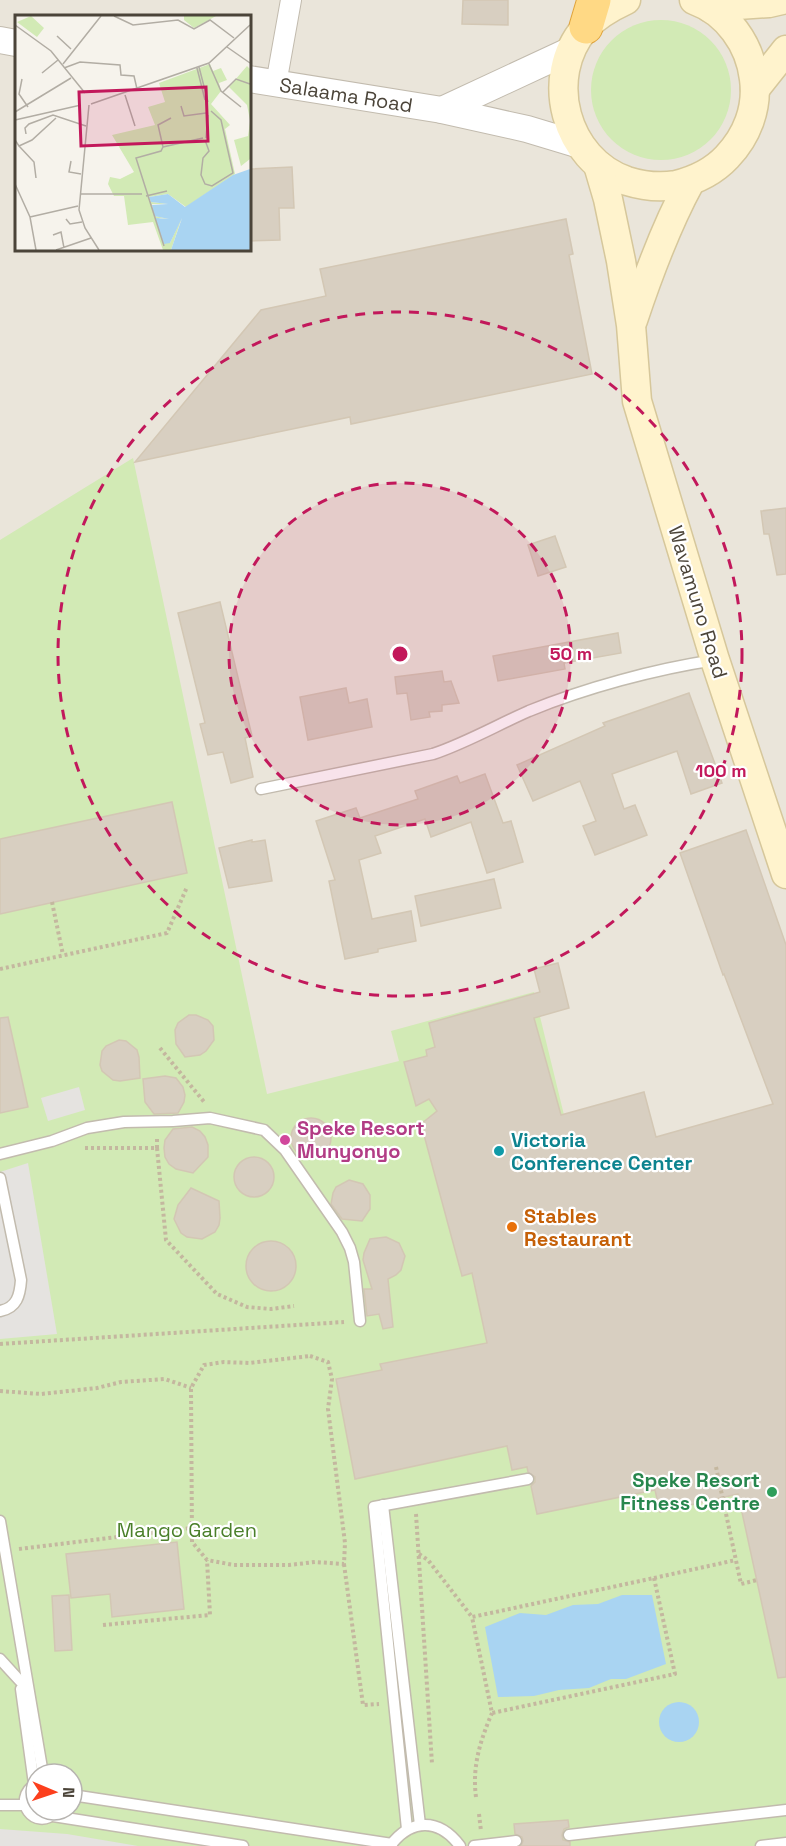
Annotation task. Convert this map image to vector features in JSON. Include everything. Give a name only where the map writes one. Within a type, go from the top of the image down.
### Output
[{"type":"main road","points":[[584,25],[608,8],[626,0]]},
{"type":"main road","points":[[701,4],[769,3],[782,0]]},
{"type":"main road","points":[[589,155],[619,178],[642,186],[666,187],[690,182],[717,168],[738,146],[751,119],[755,89],[750,60],[737,34],[724,19],[701,4]]},
{"type":"main road","name":"Wavamuno Road","points":[[584,25],[564,74],[563,98],[568,122],[589,155],[618,250],[631,325],[636,401],[715,660],[783,858]]},
{"type":"main road","points":[[755,89],[786,50]]},
{"type":"main road","name":"Wavamuno Road","points":[[631,325],[667,228],[690,182]]},
{"type":"street","points":[[276,84],[291,0]]},
{"type":"street","points":[[442,110],[584,25]]},
{"type":"street","points":[[0,40],[15,43]]},
{"type":"street","name":"Salaama Road","points":[[250,79],[442,110],[527,129],[589,155]]},
{"type":"lane","points":[[261,789],[455,747],[531,710],[674,666],[715,660]]},
{"type":"lane","points":[[0,1154],[52,1142],[69,1134],[102,1125],[219,1118],[264,1130],[285,1150],[342,1232],[354,1262],[360,1321]]},
{"type":"lane","points":[[0,1178],[21,1280],[19,1296],[15,1304],[0,1311]]},
{"type":"lane","points":[[379,1506],[528,1479]]},
{"type":"lane","points":[[379,1506],[393,1703],[407,1829]]},
{"type":"lane","points":[[379,1506],[420,1825]]},
{"type":"lane","points":[[0,1521],[2,1555],[32,1762]]},
{"type":"lane","points":[[2,1555],[40,1762]]},
{"type":"lane","points":[[0,1659],[20,1681]]},
{"type":"lane","points":[[84,1797],[391,1845],[399,1834],[407,1829],[420,1825],[436,1826],[451,1834],[460,1846]]},
{"type":"lane","points":[[0,1805],[24,1804]]},
{"type":"lane","points":[[569,1835],[786,1810]]},
{"type":"lane","points":[[84,1818],[243,1846]]},
{"type":"lane","points":[[474,1846],[516,1841]]},
{"type":"lane","points":[[760,1846],[786,1843]]},
{"type":"path","points":[[0,969],[167,933],[187,887]]},
{"type":"path","points":[[52,902],[63,955]]},
{"type":"path","points":[[160,1048],[203,1100],[210,1118]]},
{"type":"path","points":[[158,1121],[157,1148],[166,1240],[217,1294],[247,1307],[271,1309],[294,1306]]},
{"type":"path","points":[[52,1142],[57,1149],[157,1148]]},
{"type":"path","points":[[0,1344],[360,1321]]},
{"type":"path","points":[[103,1624],[210,1615],[207,1560],[192,1542],[191,1388],[204,1365],[224,1362],[249,1363],[310,1356],[328,1362],[332,1378],[328,1409],[345,1543],[344,1564],[363,1705],[393,1703]]},
{"type":"path","points":[[0,1391],[42,1394],[97,1388],[122,1382],[165,1379],[191,1388]]},
{"type":"path","points":[[716,1467],[741,1584],[757,1580]]},
{"type":"path","points":[[415,1498],[432,1767]]},
{"type":"path","points":[[2,1555],[191,1528]]},
{"type":"path","points":[[419,1554],[428,1560],[472,1617],[492,1713],[479,1743],[474,1780],[476,1797]]},
{"type":"path","points":[[207,1560],[234,1565],[289,1566],[315,1562],[344,1564]]},
{"type":"path","points":[[472,1617],[736,1560]]},
{"type":"path","points":[[492,1713],[675,1674],[654,1578]]},
{"type":"shaded area","points":[[0,0],[786,0],[786,1846],[0,1846]]},
{"type":"shaded area","points":[[79,1087],[85,1110],[48,1121],[41,1098]]},
{"type":"shaded area","points":[[28,1163],[57,1334],[0,1339],[0,1172]]},
{"type":"shaded area","points":[[0,1829],[67,1834],[138,1846],[0,1846]]},
{"type":"green space","points":[[661,20],[688,25],[711,40],[726,63],[731,90],[726,117],[711,140],[688,155],[661,160],[634,155],[611,140],[596,117],[591,90],[596,63],[611,40],[634,25]]},
{"type":"green space","name":"Speke Resort Munyonyo","points":[[133,458],[267,1094],[399,1061],[391,1031],[534,992],[595,1242],[786,1186],[786,1846],[0,1846],[0,540]]},
{"type":"water","points":[[622,1595],[652,1595],[666,1664],[626,1679],[611,1679],[589,1688],[559,1690],[534,1696],[498,1697],[485,1627],[520,1613],[546,1615],[573,1605],[598,1604]]},
{"type":"water","points":[[679,1702],[687,1703],[693,1708],[698,1714],[698,1730],[693,1736],[687,1741],[679,1742],[671,1741],[665,1736],[660,1730],[659,1722],[660,1714],[665,1708],[671,1703]]},
{"type":"building","points":[[463,0],[508,0],[508,25],[462,24]]},
{"type":"building","points":[[292,167],[294,208],[279,208],[280,240],[250,241],[250,169]]},
{"type":"building","points":[[566,219],[573,254],[569,255],[592,374],[351,424],[350,417],[135,462],[261,310],[326,296],[320,269]]},
{"type":"building","points":[[786,508],[786,574],[777,575],[769,534],[764,534],[761,511]]},
{"type":"building","points":[[555,536],[566,567],[538,576],[528,545]]},
{"type":"building","points":[[220,602],[252,736],[245,738],[253,777],[231,783],[223,752],[208,755],[200,724],[205,723],[178,613]]},
{"type":"building","points":[[618,633],[621,653],[564,663],[565,669],[498,681],[493,656]]},
{"type":"building","points":[[442,671],[444,682],[451,681],[459,703],[442,705],[442,711],[429,712],[430,717],[411,720],[407,693],[397,694],[395,677]]},
{"type":"building","points":[[346,688],[349,703],[367,699],[372,727],[308,740],[300,697]]},
{"type":"building","points":[[689,693],[722,783],[691,794],[677,751],[612,774],[624,809],[635,805],[647,835],[595,855],[583,826],[596,821],[580,781],[533,801],[517,765],[605,726],[603,723]]},
{"type":"building","points":[[485,774],[503,823],[511,821],[523,862],[487,873],[471,822],[431,837],[425,819],[375,836],[381,853],[359,860],[372,919],[411,911],[416,941],[345,959],[329,881],[335,880],[316,821],[356,808],[360,818],[418,799],[415,791],[457,776],[460,783]]},
{"type":"building","points":[[172,802],[187,873],[0,914],[0,839]]},
{"type":"building","points":[[746,830],[786,945],[786,1677],[778,1678],[738,1494],[660,1512],[655,1490],[537,1514],[531,1486],[535,1482],[535,1477],[528,1472],[527,1467],[512,1470],[507,1446],[355,1479],[336,1379],[382,1370],[380,1364],[487,1343],[472,1273],[462,1276],[421,1124],[437,1111],[429,1099],[416,1106],[404,1062],[427,1056],[426,1050],[435,1047],[429,1023],[540,992],[534,969],[558,963],[569,1008],[534,1018],[561,1115],[644,1092],[656,1137],[773,1104],[723,975],[680,853]]},
{"type":"building","points":[[252,840],[252,842],[265,840],[272,881],[229,888],[219,848]]},
{"type":"building","points":[[494,879],[501,908],[421,926],[415,896]]},
{"type":"building","points":[[189,1015],[208,1020],[213,1026],[214,1040],[200,1055],[185,1057],[176,1044],[175,1030],[178,1023]]},
{"type":"building","points":[[8,1017],[28,1107],[0,1113],[0,1018]]},
{"type":"building","points":[[119,1040],[126,1041],[137,1050],[140,1078],[113,1080],[102,1071],[100,1065],[102,1051],[106,1046]]},
{"type":"building","points":[[165,1076],[176,1078],[183,1087],[184,1102],[178,1113],[154,1114],[145,1102],[143,1079]]},
{"type":"building","points":[[311,1118],[319,1119],[325,1124],[330,1130],[330,1146],[325,1152],[319,1157],[311,1158],[303,1157],[297,1152],[292,1146],[291,1138],[292,1130],[297,1124],[303,1119]]},
{"type":"building","points":[[192,1127],[200,1131],[208,1145],[208,1157],[193,1173],[176,1169],[169,1164],[164,1148],[165,1140],[173,1129]]},
{"type":"building","points":[[254,1157],[262,1158],[268,1163],[273,1169],[273,1185],[268,1191],[262,1196],[254,1197],[246,1196],[240,1191],[235,1185],[234,1177],[235,1169],[240,1163],[246,1158]]},
{"type":"building","points":[[349,1180],[363,1184],[370,1195],[370,1209],[362,1221],[342,1219],[331,1204],[336,1187]]},
{"type":"building","points":[[191,1188],[219,1201],[219,1225],[215,1232],[202,1239],[187,1237],[181,1233],[174,1219],[178,1205]]},
{"type":"building","points":[[386,1237],[399,1243],[405,1256],[401,1270],[388,1279],[393,1327],[383,1329],[379,1314],[367,1316],[364,1289],[372,1289],[363,1260],[370,1239]]},
{"type":"building","points":[[271,1241],[289,1248],[296,1266],[289,1284],[271,1291],[253,1284],[246,1266],[253,1248]]},
{"type":"building","points":[[177,1542],[184,1609],[112,1617],[110,1594],[71,1598],[66,1554]]},
{"type":"building","points":[[69,1595],[72,1650],[55,1651],[52,1596]]},
{"type":"building","points":[[568,1820],[569,1827],[564,1829],[562,1835],[563,1840],[570,1842],[570,1846],[521,1846],[522,1837],[515,1834],[514,1824]]},
{"type":"place","name":"Speke Resort Munyonyo","points":[[285,1140]]},
{"type":"place","name":"Victoria Conference Center","points":[[499,1151]]},
{"type":"place","name":"Stables Restaurant","points":[[512,1227]]},
{"type":"place","name":"Speke Resort Fitness Centre","points":[[772,1492]]},
{"type":"park label","name":"Mango Garden","points":[[187,1530]]}]
